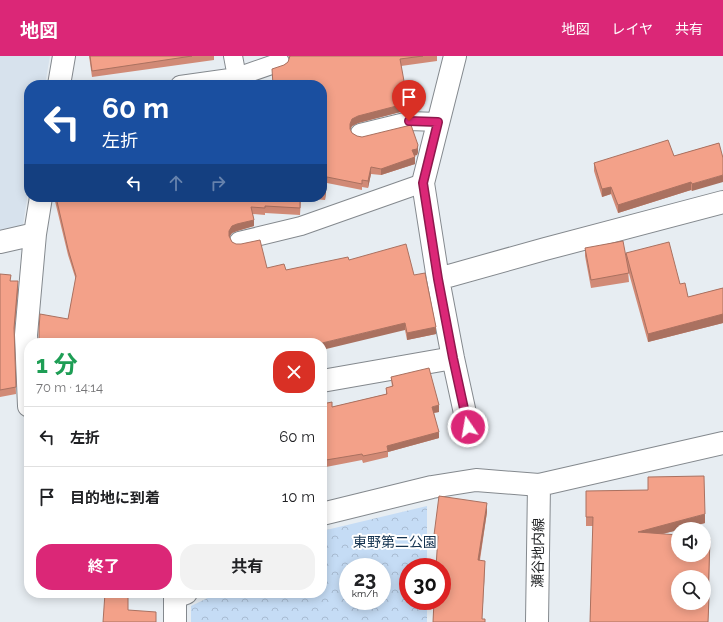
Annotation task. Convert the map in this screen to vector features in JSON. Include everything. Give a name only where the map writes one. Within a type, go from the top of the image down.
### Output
[{"type":"street","points":[[60,80],[64,56]]},
{"type":"street","points":[[455,56],[423,183],[438,279],[468,427]]},
{"type":"street","points":[[26,338],[35,234],[40,202]]},
{"type":"street","points":[[438,279],[723,202]]},
{"type":"street","points":[[0,242],[35,234]]},
{"type":"street","points":[[327,380],[453,358]]},
{"type":"street","points":[[327,513],[432,487],[476,480],[539,484],[723,443]]},
{"type":"street","name":"瀬谷地内線","points":[[537,622],[539,484]]},
{"type":"street","points":[[175,598],[175,622]]},
{"type":"lane","points":[[233,56],[237,77]]},
{"type":"lane","points":[[216,80],[237,77],[280,62]]},
{"type":"lane","points":[[360,132],[409,121],[438,122]]},
{"type":"lane","points":[[239,241],[301,226],[423,183]]},
{"type":"shaded area","points":[[0,56],[50,56],[46,80],[24,80],[24,202],[27,202],[23,225],[0,230]]},
{"type":"green space","name":"東野第二公園","points":[[427,506],[427,558],[399,558],[399,610],[427,610],[427,622],[191,622],[191,606],[208,598],[327,598],[327,530]]},
{"type":"building","points":[[90,56],[192,56],[92,71]]},
{"type":"building","points":[[290,56],[423,56],[400,59],[408,103],[358,116],[352,119],[350,124],[352,133],[362,137],[411,125],[418,145],[417,149],[412,150],[415,157],[381,169],[371,167],[368,181],[362,180],[362,184],[327,177],[327,80],[273,80],[272,69],[288,62]]},
{"type":"building","points":[[668,140],[674,156],[719,143],[723,158],[723,175],[692,184],[691,182],[618,205],[611,187],[602,189],[594,163]]},
{"type":"building","points":[[57,202],[300,202],[300,208],[265,206],[265,208],[251,207],[254,220],[232,226],[229,231],[229,236],[232,242],[241,244],[260,240],[267,268],[284,264],[286,270],[348,257],[349,260],[406,244],[414,275],[425,273],[436,327],[407,333],[405,323],[327,342],[327,338],[39,338],[40,314],[68,319],[76,276]]},
{"type":"building","points":[[623,241],[629,273],[591,280],[585,248]]},
{"type":"building","points":[[669,242],[680,284],[685,283],[688,297],[723,288],[723,314],[648,334],[626,253]]},
{"type":"building","points":[[0,274],[11,275],[10,281],[18,281],[14,328],[16,387],[0,390]]},
{"type":"building","points":[[429,368],[439,405],[432,407],[439,432],[387,446],[388,451],[363,456],[362,454],[327,460],[327,403],[332,402],[332,407],[387,394],[386,388],[393,386],[391,377]]},
{"type":"building","points":[[704,476],[705,514],[638,532],[671,534],[671,562],[709,562],[709,570],[671,570],[671,610],[708,610],[708,622],[590,622],[593,517],[586,517],[586,491],[648,490],[648,477]]},
{"type":"building","points":[[439,496],[487,503],[478,560],[485,561],[482,619],[485,619],[485,622],[433,622],[434,610],[451,610],[451,558],[437,558],[438,536],[434,535]]},
{"type":"building","points":[[105,598],[128,598],[128,610],[156,612],[156,622],[103,622]]},
{"type":"route","points":[[409,121],[438,122],[423,183],[438,279],[468,427]]}]
